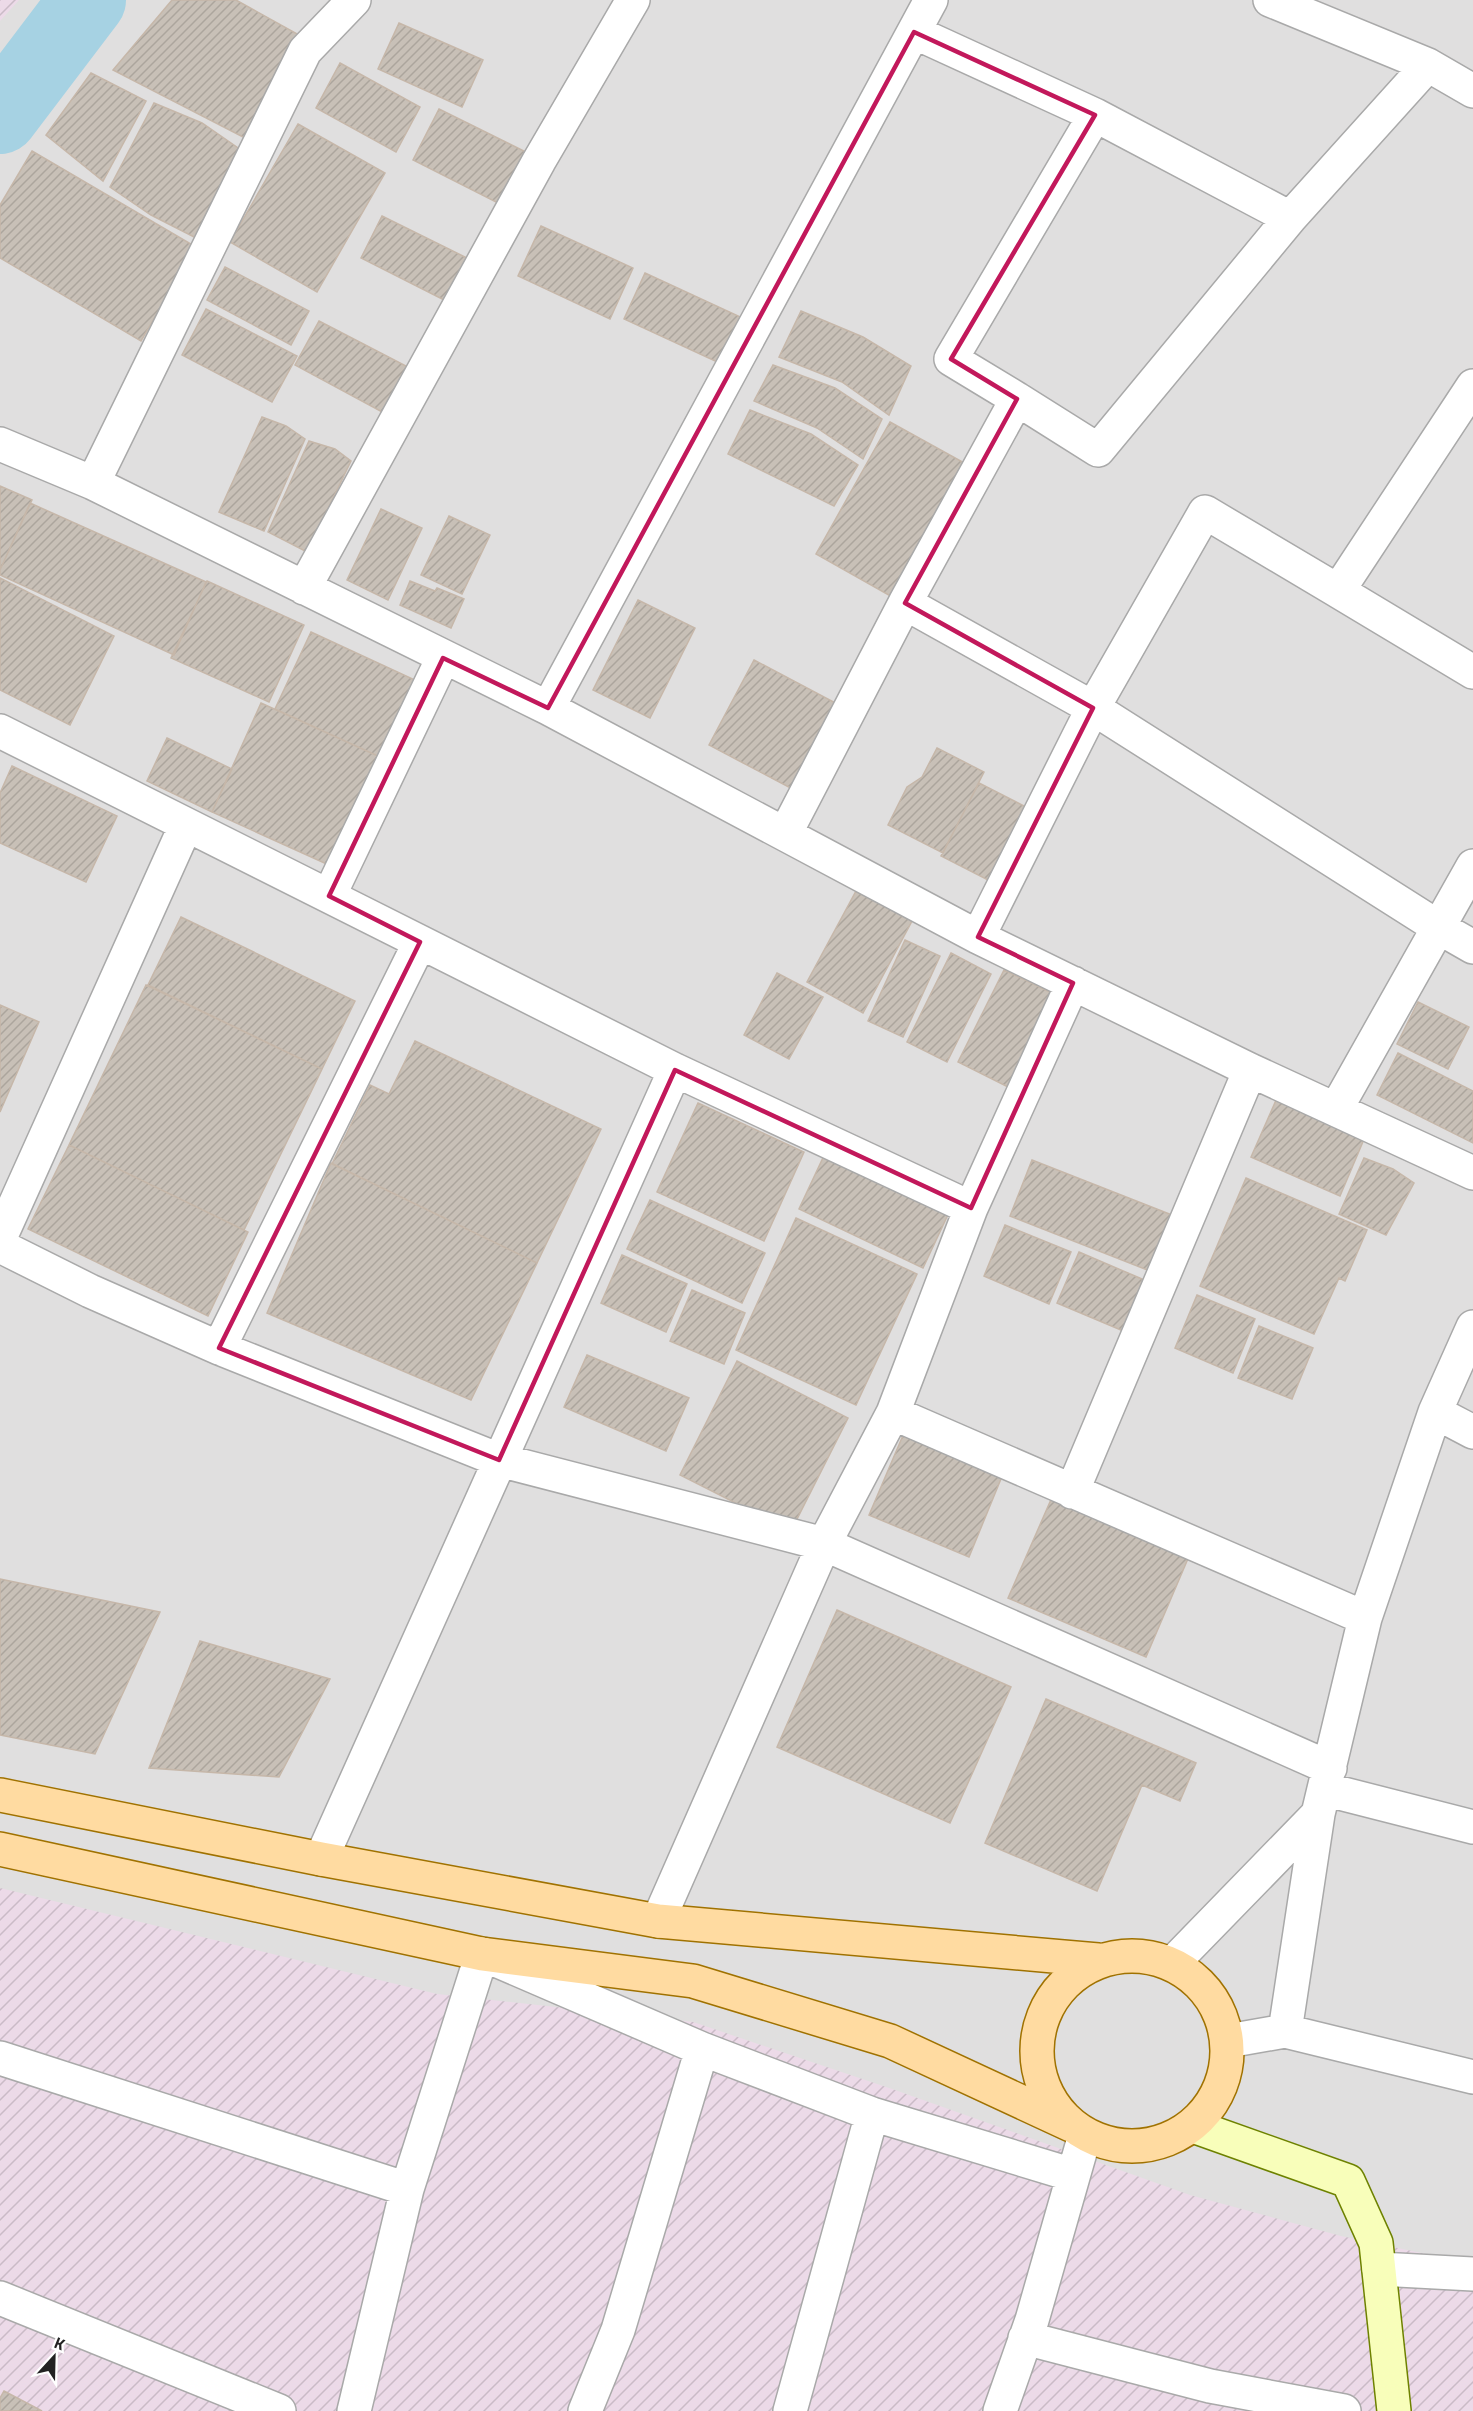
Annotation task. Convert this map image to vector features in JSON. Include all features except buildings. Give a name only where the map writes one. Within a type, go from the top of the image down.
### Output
[{"type":"main road","points":[[0,1795],[321,1859],[658,1921],[1098,1960],[1136,1954],[1173,1963],[1211,1994],[1228,2041],[1222,2087],[1193,2126],[1160,2144],[1122,2147],[1078,2130],[890,2041],[693,1981],[482,1954],[0,1850]]},
{"type":"main road","points":[[1078,2130],[1049,2100],[1037,2068],[1036,2035],[1047,2003],[1069,1977],[1098,1960]]},
{"type":"street","points":[[93,483],[305,51],[354,0]]},
{"type":"street","points":[[304,588],[539,161],[633,0]]},
{"type":"street","points":[[548,708],[931,0]]},
{"type":"street","points":[[1270,0],[1428,65],[1473,91]]},
{"type":"street","points":[[914,32],[1095,116],[1290,218]]},
{"type":"street","points":[[1095,116],[951,359],[1098,450],[1290,218],[1428,65]]},
{"type":"street","points":[[1338,591],[1473,386]]},
{"type":"street","points":[[784,834],[905,603],[1017,399]]},
{"type":"street","points":[[0,444],[93,483],[548,708],[978,937],[1251,1070],[1473,1173]]},
{"type":"street","points":[[978,937],[1093,708],[1205,512],[1473,672]]},
{"type":"street","points":[[905,603],[1093,708],[1438,927],[1473,946]]},
{"type":"street","points":[[329,896],[443,658]]},
{"type":"street","points":[[0,731],[675,1070],[971,1208]]},
{"type":"street","points":[[0,1238],[186,825]]},
{"type":"street","points":[[1336,1109],[1473,866]]},
{"type":"street","points":[[219,1348],[420,942]]},
{"type":"street","points":[[658,1921],[824,1544],[893,1413],[971,1208],[1073,983]]},
{"type":"street","points":[[321,1859],[675,1070]]},
{"type":"street","points":[[1072,1492],[1251,1070]]},
{"type":"street","points":[[0,1246],[90,1291],[219,1348],[499,1460],[824,1544],[1324,1790],[1473,1827]]},
{"type":"street","points":[[1285,2031],[1324,1790],[1365,1618],[1435,1412],[1473,1327]]},
{"type":"street","points":[[1435,1412],[1473,1432]]},
{"type":"street","points":[[893,1413],[1365,1618]]},
{"type":"street","points":[[1173,1963],[1324,1790]]},
{"type":"street","points":[[354,2411],[407,2189],[482,1954],[702,2049],[872,2114],[1073,2175]]},
{"type":"street","points":[[1228,2041],[1285,2031],[1473,2077]]},
{"type":"street","points":[[585,2411],[618,2330],[702,2049]]},
{"type":"street","points":[[0,2058],[407,2189]]},
{"type":"street","points":[[790,2411],[872,2114]]},
{"type":"street","points":[[1193,2126],[1348,2181],[1376,2243],[1394,2411]]},
{"type":"street","points":[[1000,2411],[1025,2338],[1073,2175],[1078,2130]]},
{"type":"street","points":[[1379,2269],[1473,2274]]},
{"type":"street","points":[[0,2298],[279,2411]]},
{"type":"street","points":[[1025,2338],[1210,2386],[1344,2411]]},
{"type":"highlighted area","points":[[914,32],[1095,115],[951,359],[1017,399],[905,603],[1093,708],[978,937],[1073,983],[971,1208],[675,1070],[499,1460],[219,1348],[420,942],[329,896],[443,658],[548,708]]},
{"type":"shaded area","points":[[0,0],[1473,0],[1473,2411],[0,2411]]},
{"type":"shaded area","points":[[0,0],[19,0],[0,21]]},
{"type":"shaded area","points":[[0,1888],[437,1994],[693,2022],[895,2090],[1190,2195],[1341,2236],[1473,2264],[1473,2411],[0,2411]]},
{"type":"waterway","points":[[0,116],[88,0]]}]
